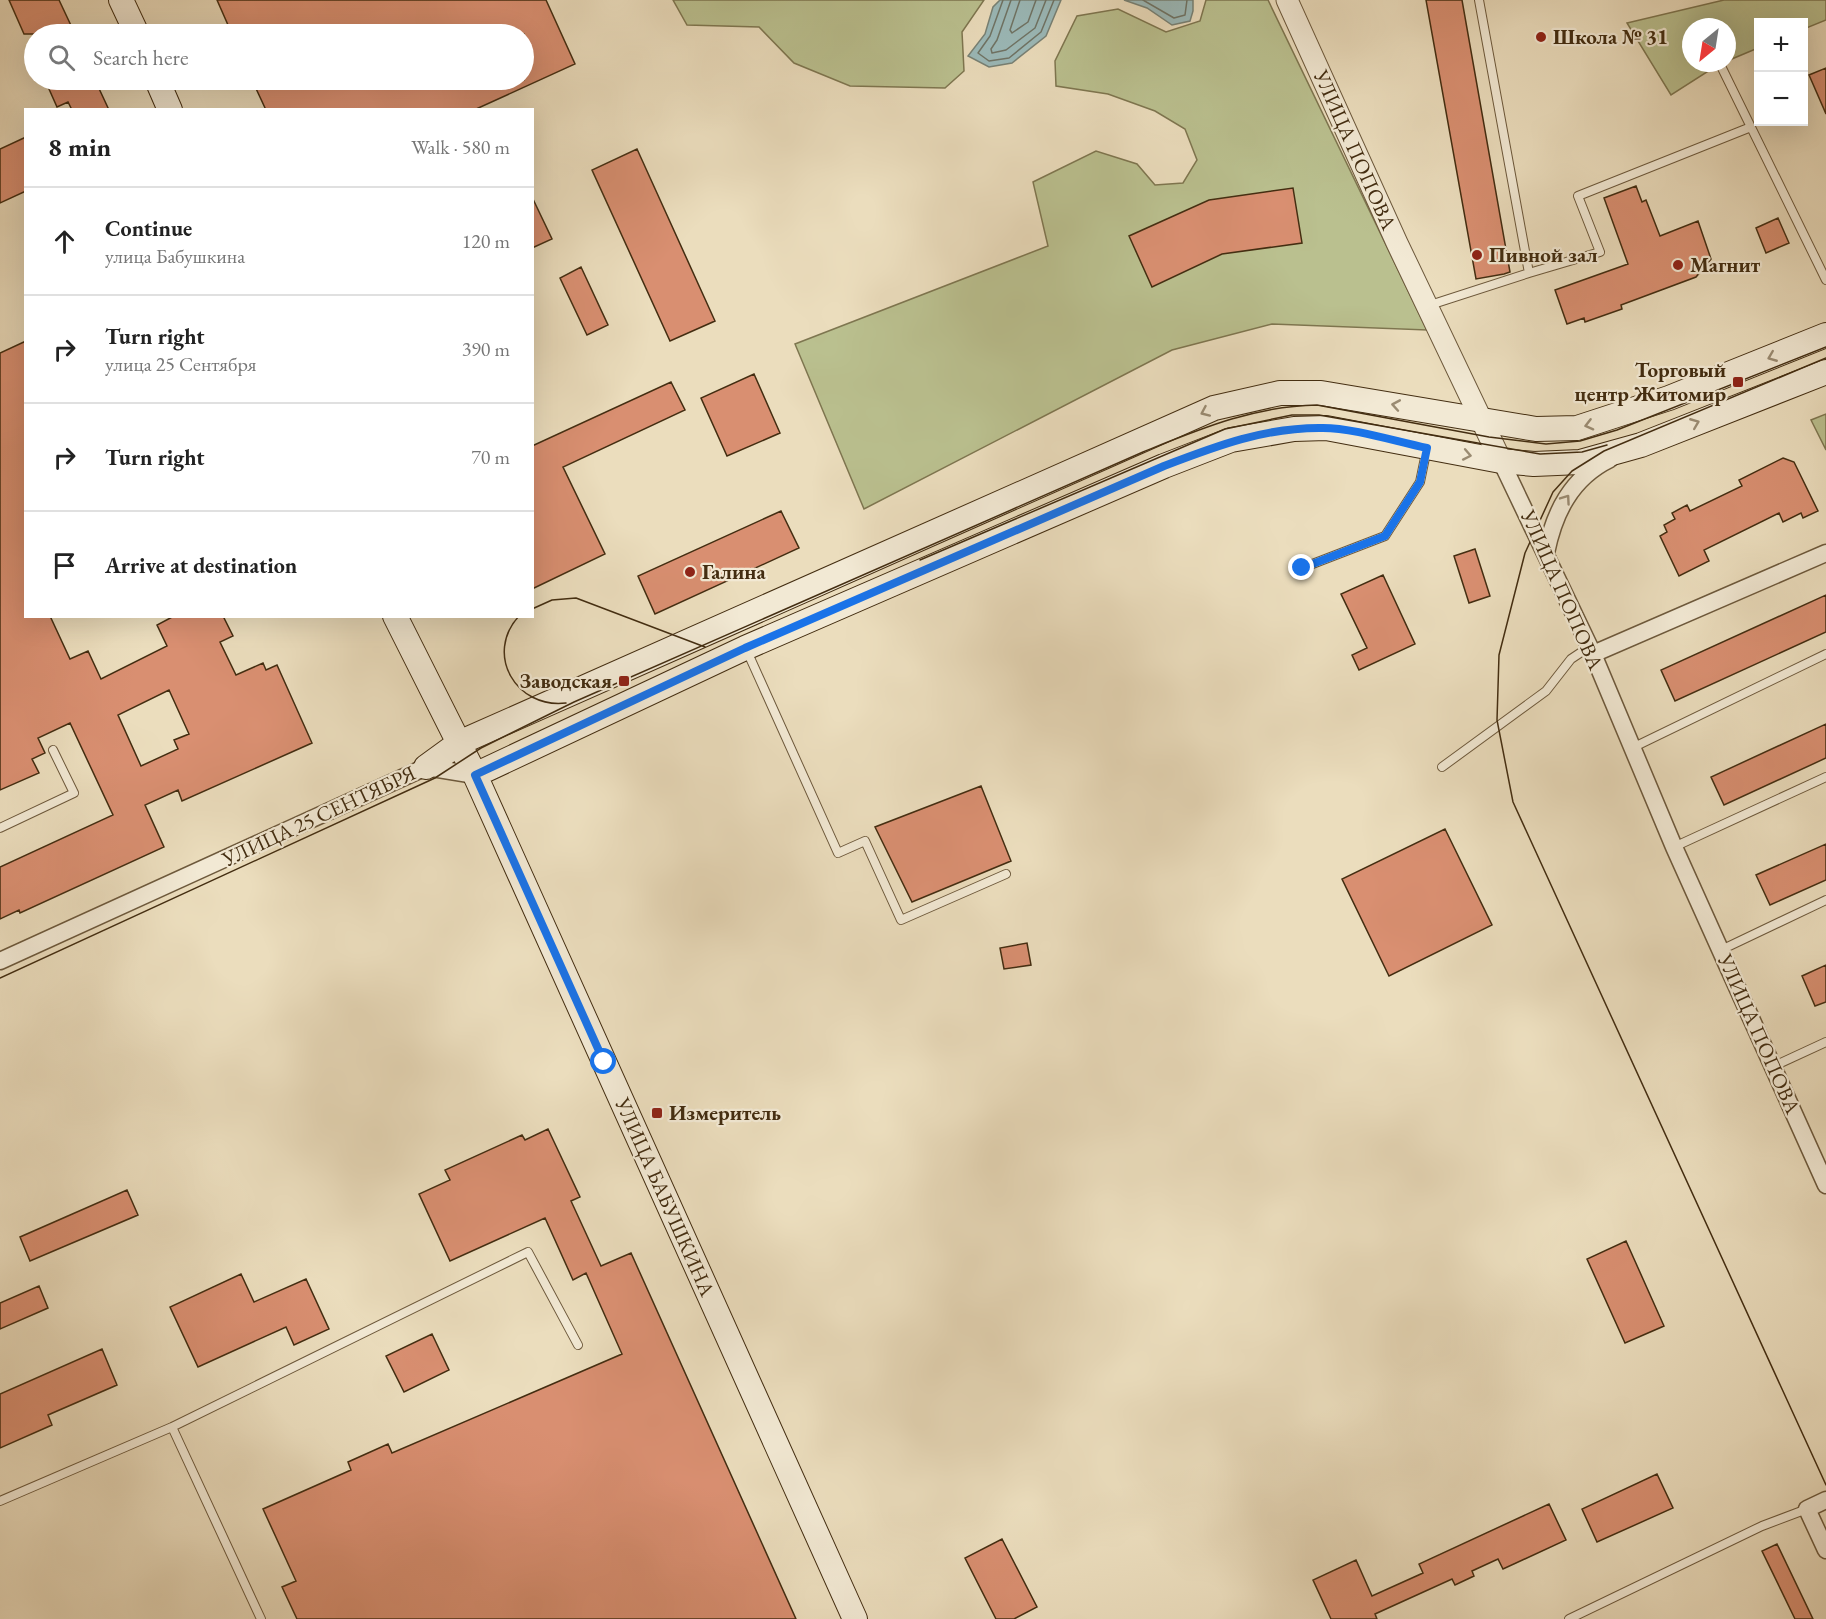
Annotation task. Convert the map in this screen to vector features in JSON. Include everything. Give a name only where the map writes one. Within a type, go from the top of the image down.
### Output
[{"type":"main road","points":[[122,0],[133,24]]},
{"type":"main road","points":[[161,90],[169,108]]},
{"type":"main road","points":[[426,767],[459,743],[1214,408],[1280,393],[1321,393],[1555,430],[1594,423],[1669,398],[1826,335]]},
{"type":"main road","points":[[475,775],[745,648],[1164,466],[1231,440],[1294,429],[1326,428],[1501,461],[1534,464],[1580,462],[1641,445],[1826,372]]},
{"type":"main road","name":"УЛИЦА БАБУШКИНА","points":[[396,618],[475,775],[855,1619]]},
{"type":"street","name":"УЛИЦА ПОПОВА","points":[[1287,0],[1427,306],[1591,651],[1674,847],[1826,1185]]},
{"type":"street","points":[[1546,554],[1556,513],[1583,477],[1604,462],[1641,445]]},
{"type":"street","points":[[1591,651],[1826,553]]},
{"type":"street","name":"УЛИЦА 25 СЕНТЯБРЯ","points":[[0,961],[426,767],[475,775]]},
{"type":"street","points":[[1826,1500],[1807,1509],[1826,1550]]},
{"type":"lane","points":[[1479,0],[1529,273]]},
{"type":"lane","points":[[1724,72],[1826,280]]},
{"type":"lane","points":[[1427,306],[1600,252],[1578,196],[1751,127]]},
{"type":"lane","points":[[1302,568],[1385,536],[1420,482],[1427,448]]},
{"type":"lane","points":[[745,648],[838,853],[866,841],[901,920],[1006,874]]},
{"type":"lane","points":[[1442,767],[1546,691],[1571,658],[1591,651]]},
{"type":"lane","points":[[1632,748],[1826,654]]},
{"type":"lane","points":[[0,828],[74,793],[54,750]]},
{"type":"lane","points":[[1674,847],[1826,777]]},
{"type":"lane","points":[[1721,950],[1826,900]]},
{"type":"lane","points":[[1774,1066],[1826,1042]]},
{"type":"lane","points":[[0,1502],[172,1427],[528,1252],[578,1345]]},
{"type":"lane","points":[[172,1427],[261,1619]]},
{"type":"lane","points":[[1569,1619],[1762,1526],[1807,1509]]},
{"type":"green space","points":[[673,0],[984,0],[962,32],[964,71],[945,88],[850,86],[794,63],[759,27],[687,25]]},
{"type":"green space","points":[[1206,0],[1268,0],[1427,330],[1272,324],[1172,350],[864,509],[795,344],[1048,246],[1033,182],[1096,151],[1137,164],[1155,185],[1183,183],[1197,160],[1185,129],[1155,111],[1108,94],[1056,86],[1055,61],[1077,16],[1118,9],[1166,32],[1200,21]]},
{"type":"green space","points":[[1724,0],[1826,0],[1826,20],[1808,27],[1808,18],[1754,18],[1754,50],[1736,57],[1736,18],[1682,18],[1682,72],[1707,72],[1671,95],[1627,23]]},
{"type":"green space","points":[[1826,414],[1826,450],[1811,420]]},
{"type":"water","points":[[1000,0],[1061,0],[1046,36],[1012,63],[989,67],[968,56],[985,34],[993,7]]},
{"type":"water","points":[[1124,0],[1193,0],[1193,11],[1190,21],[1172,25],[1147,8]]},
{"type":"building","points":[[9,0],[59,0],[70,24],[24,24],[24,34]]},
{"type":"building","points":[[217,0],[546,0],[575,64],[534,83],[534,24],[228,24]]},
{"type":"building","points":[[1426,0],[1462,0],[1510,272],[1504,274],[1476,279]]},
{"type":"building","points":[[1826,68],[1826,114],[1809,75]]},
{"type":"building","points":[[49,90],[100,90],[108,108],[71,108],[68,102],[57,107]]},
{"type":"building","points":[[257,90],[518,90],[478,108],[265,108]]},
{"type":"building","points":[[24,138],[24,192],[0,203],[0,149]]},
{"type":"building","points":[[637,149],[715,321],[670,341],[592,170]]},
{"type":"building","points":[[1636,186],[1642,202],[1646,200],[1660,236],[1698,221],[1711,259],[1696,277],[1621,305],[1622,309],[1585,322],[1584,318],[1567,324],[1555,290],[1628,264],[1604,198]]},
{"type":"building","points":[[1293,188],[1302,243],[1222,254],[1152,287],[1129,236],[1209,200]]},
{"type":"building","points":[[534,201],[552,239],[534,247]]},
{"type":"building","points":[[1778,218],[1789,243],[1766,253],[1756,228]]},
{"type":"building","points":[[581,267],[608,325],[587,335],[560,278]]},
{"type":"building","points":[[24,342],[24,618],[51,618],[70,659],[88,651],[101,679],[167,646],[157,625],[170,618],[224,618],[233,636],[220,642],[236,675],[263,663],[266,670],[277,665],[312,743],[182,801],[178,790],[145,805],[164,847],[20,913],[19,910],[0,919],[0,867],[113,815],[70,723],[38,738],[45,753],[32,759],[39,773],[0,790],[0,353]],"holes":[[[169,690],[189,734],[174,740],[178,749],[141,766],[118,715]]]},
{"type":"building","points":[[754,374],[780,433],[727,456],[701,398]]},
{"type":"building","points":[[671,382],[685,410],[563,467],[605,554],[534,588],[534,445]]},
{"type":"building","points":[[1783,458],[1794,462],[1818,511],[1803,518],[1801,513],[1783,522],[1779,513],[1704,550],[1709,561],[1679,576],[1660,536],[1667,532],[1664,525],[1675,519],[1672,513],[1687,505],[1690,511],[1742,486],[1739,480]]},
{"type":"building","points":[[781,511],[799,548],[655,614],[638,576]]},
{"type":"building","points":[[1475,549],[1490,596],[1469,603],[1454,556]]},
{"type":"building","points":[[1383,575],[1415,644],[1359,670],[1352,655],[1367,648],[1341,594]]},
{"type":"building","points":[[1826,595],[1826,632],[1675,701],[1661,670]]},
{"type":"building","points":[[1826,724],[1826,758],[1724,805],[1711,777]]},
{"type":"building","points":[[981,786],[1011,861],[912,902],[875,827]]},
{"type":"building","points":[[1445,829],[1492,925],[1389,976],[1342,879]]},
{"type":"building","points":[[1826,844],[1826,880],[1770,905],[1756,875]]},
{"type":"building","points":[[1027,943],[1031,965],[1004,969],[1000,948]]},
{"type":"building","points":[[1826,965],[1826,1002],[1815,1006],[1802,976]]},
{"type":"building","points":[[548,1129],[580,1197],[571,1201],[601,1266],[631,1253],[796,1619],[297,1619],[282,1587],[296,1581],[263,1509],[351,1470],[348,1462],[388,1444],[392,1453],[622,1354],[586,1273],[573,1280],[545,1218],[450,1261],[419,1194],[450,1180],[445,1170],[522,1135],[525,1140]]},
{"type":"building","points":[[127,1190],[138,1215],[30,1261],[20,1237]]},
{"type":"building","points":[[1626,1241],[1664,1326],[1625,1343],[1587,1259]]},
{"type":"building","points":[[241,1274],[254,1302],[306,1279],[329,1329],[294,1345],[286,1327],[198,1367],[170,1307]]},
{"type":"building","points":[[39,1286],[48,1308],[0,1329],[0,1303]]},
{"type":"building","points":[[432,1334],[449,1370],[404,1392],[386,1356]]},
{"type":"building","points":[[102,1349],[117,1385],[48,1415],[52,1425],[0,1448],[0,1394]]},
{"type":"building","points":[[1657,1474],[1673,1508],[1597,1542],[1582,1509]]},
{"type":"building","points":[[1549,1504],[1566,1540],[1503,1569],[1498,1559],[1472,1571],[1474,1576],[1455,1585],[1452,1579],[1375,1614],[1377,1619],[1331,1619],[1313,1580],[1356,1560],[1372,1596],[1423,1573],[1419,1564]]},
{"type":"building","points":[[1002,1539],[1037,1607],[1014,1619],[996,1619],[965,1558]]},
{"type":"building","points":[[1777,1544],[1813,1619],[1795,1619],[1762,1551]]},
{"type":"tram line","points":[[0,978],[435,778],[481,748],[574,702],[1143,452],[1206,427],[1249,414],[1294,406],[1317,405],[1489,437],[1546,444],[1580,441],[1617,430],[1826,347]]},
{"type":"tram line","points":[[1826,358],[1604,451],[1572,471],[1553,492],[1525,553],[1499,655],[1497,720],[1513,802],[1826,1485]]},
{"type":"tram line","points":[[920,560],[1225,429],[1292,415],[1319,415],[1540,454],[1582,452],[1607,445]]},
{"type":"tram line","points":[[534,608],[552,600],[576,598],[705,647]]},
{"type":"tram line","points":[[518,618],[509,631],[505,646],[505,662],[511,676],[520,688],[533,697],[548,703],[566,703]]},
{"type":"place","name":"Школа № 31","points":[[1541,37]]},
{"type":"place","name":"Пивной зал","points":[[1477,255]]},
{"type":"place","name":"Магнит","points":[[1678,265]]},
{"type":"place","name":"Торговый центр Житомир","points":[[1738,382]]},
{"type":"place","name":"Галина","points":[[690,572]]},
{"type":"place","name":"Заводская","points":[[624,681]]},
{"type":"place","name":"Измеритель","points":[[657,1113]]},
{"type":"route","points":[[604,1062],[475,775],[745,648],[1164,466],[1231,440],[1294,429],[1326,428],[1427,448],[1420,482],[1385,536],[1302,568]]}]
